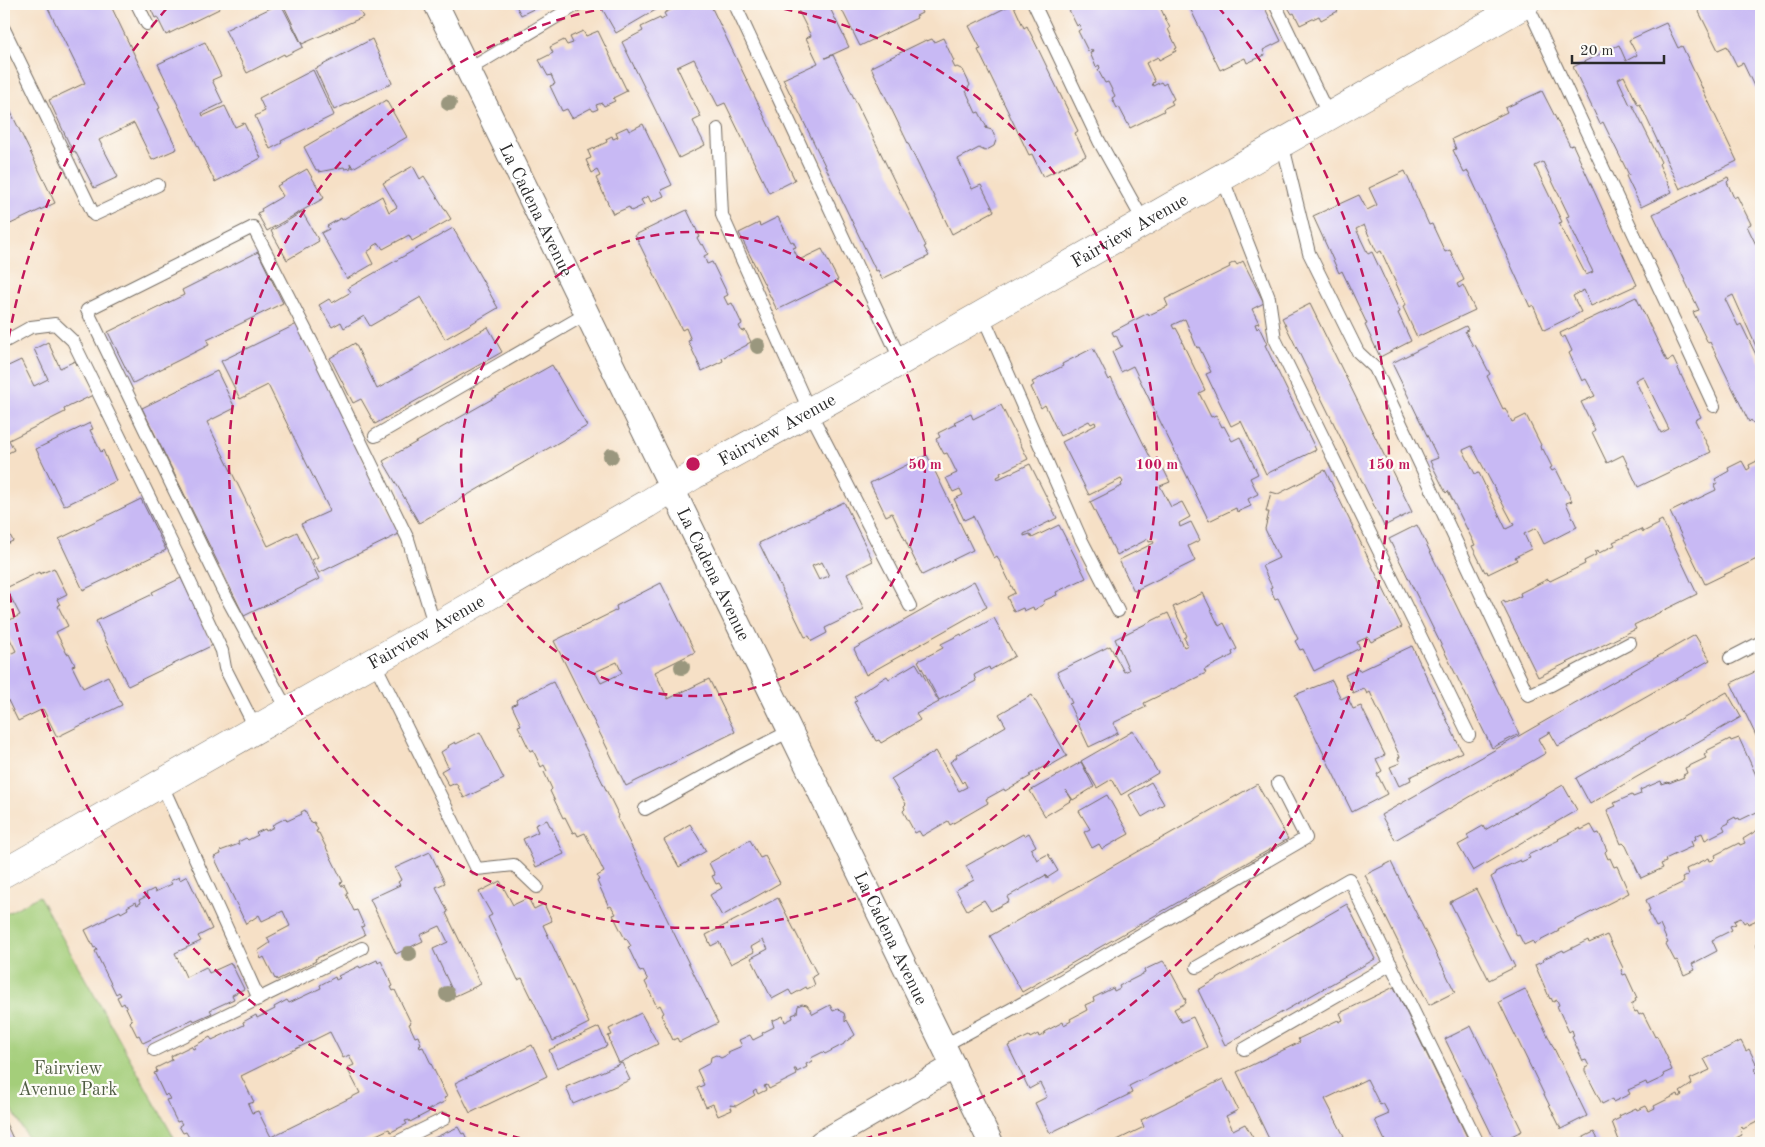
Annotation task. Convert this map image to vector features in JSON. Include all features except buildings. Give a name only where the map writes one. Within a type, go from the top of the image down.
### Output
[{"type":"street","name":"La Cadena Avenue","points":[[436,4],[991,1143]]},
{"type":"street","name":"Fairview Avenue","points":[[4,873],[374,662],[672,488],[901,361],[1329,116],[1494,12],[1526,4]]},
{"type":"street","points":[[821,1143],[949,1056]]},
{"type":"lane","points":[[137,4],[147,24]]},
{"type":"lane","points":[[468,70],[578,4]]},
{"type":"lane","points":[[1034,4],[1099,141],[1144,222]]},
{"type":"lane","points":[[1275,4],[1329,116]]},
{"type":"lane","points":[[1526,4],[1714,406]]},
{"type":"lane","points":[[736,7],[901,361]]},
{"type":"lane","points":[[4,28],[94,215],[158,186]]},
{"type":"lane","points":[[718,129],[722,215],[810,412],[910,606]]},
{"type":"lane","points":[[1282,142],[1309,253],[1358,352],[1376,368],[1528,695],[1551,685],[1630,642]]},
{"type":"lane","points":[[1222,177],[1269,298],[1275,339],[1469,735]]},
{"type":"lane","points":[[288,710],[223,591],[87,310],[253,227],[319,356],[408,539],[435,626]]},
{"type":"lane","points":[[375,436],[586,314]]},
{"type":"lane","points":[[982,314],[1081,539],[1118,611]]},
{"type":"lane","points":[[4,342],[31,328],[54,324],[73,341],[179,558],[222,651],[225,668],[256,729]]},
{"type":"lane","points":[[1730,658],[1761,642]]},
{"type":"lane","points":[[374,662],[477,869],[514,865],[537,887]]},
{"type":"lane","points":[[645,809],[790,731]]},
{"type":"lane","points":[[161,783],[259,999]]},
{"type":"lane","points":[[949,1056],[1030,999],[1306,838],[1278,783]]},
{"type":"lane","points":[[1197,967],[1349,880],[1478,1143]]},
{"type":"lane","points":[[154,1050],[362,948]]},
{"type":"lane","points":[[1244,1049],[1391,964]]},
{"type":"lane","points":[[395,1143],[444,1119]]},
{"type":"green space","name":"Fairview Avenue Park","points":[[39,896],[177,1143],[30,1143],[4,1094],[4,915]]}]
